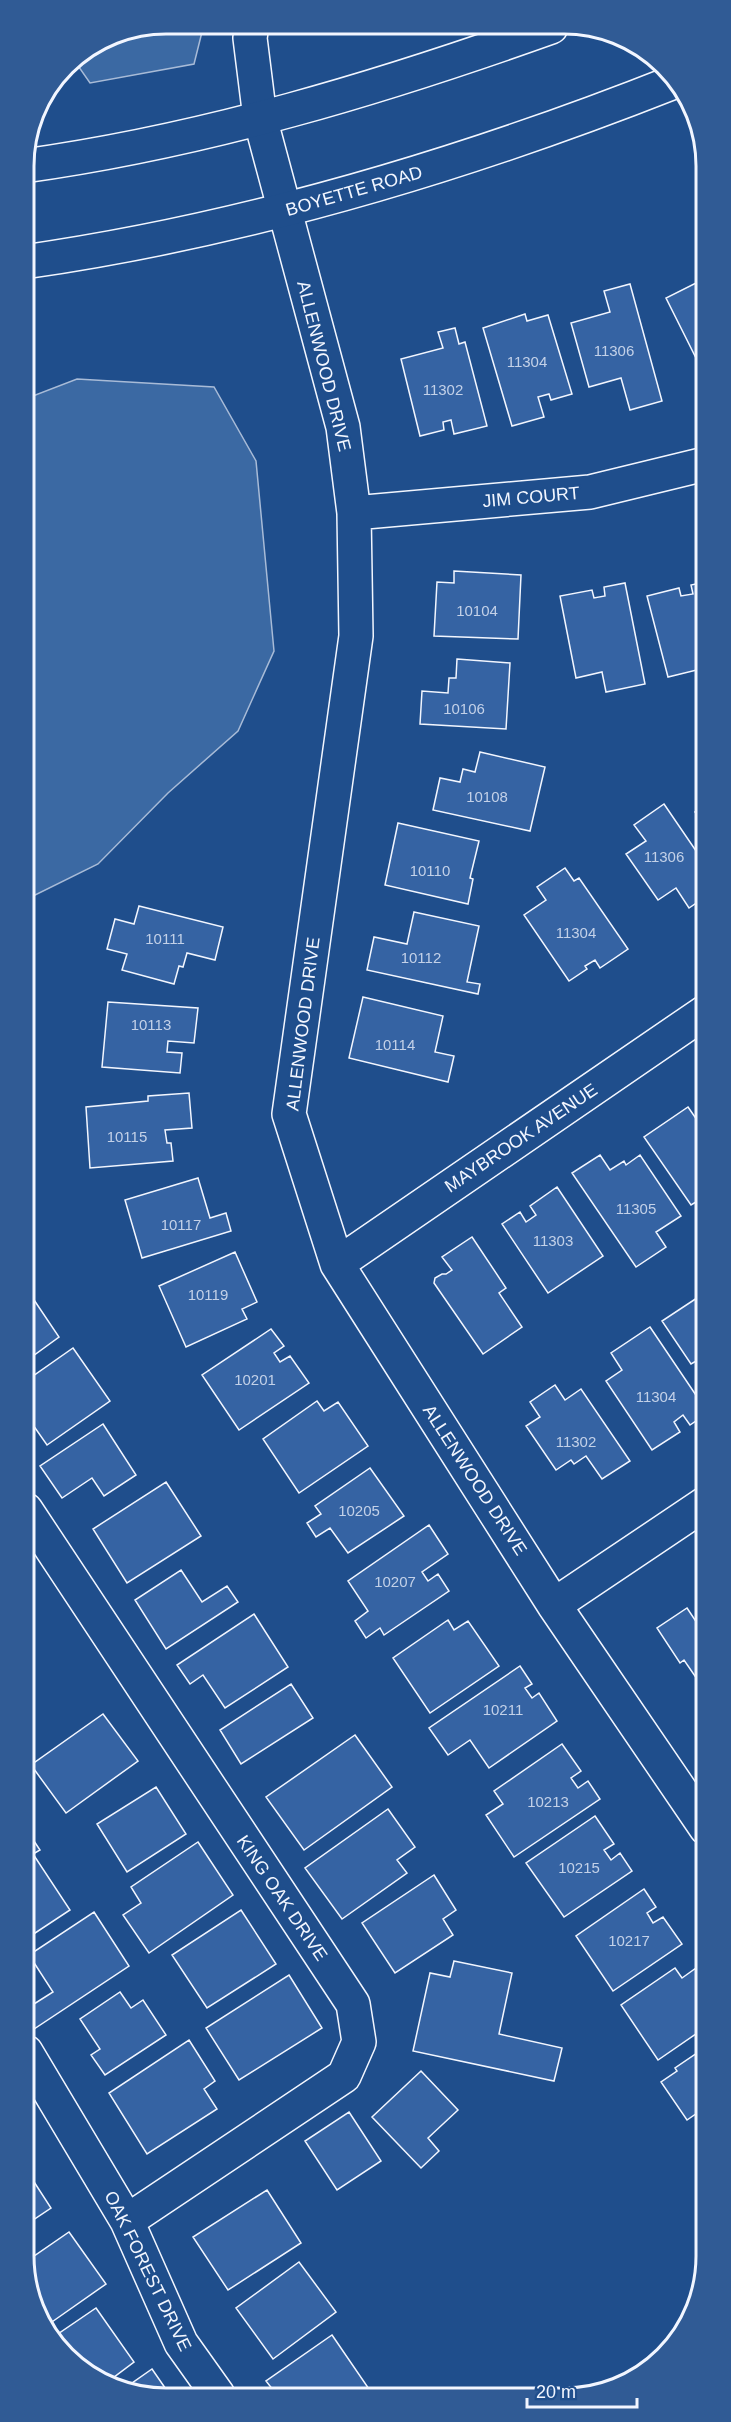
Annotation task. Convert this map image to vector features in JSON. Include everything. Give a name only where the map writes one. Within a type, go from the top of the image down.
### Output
[{"type":"street","points":[[35,165],[83,158],[260,118],[422,72],[531,34]]},
{"type":"street","name":"ALLENWOOD DRIVE","points":[[250,35],[260,118],[343,427],[354,513],[356,636],[289,1114],[337,1264],[554,1605],[696,1813]]},
{"type":"street","name":"BOYETTE ROAD","points":[[35,260],[152,241],[284,212],[461,160],[595,113],[668,84]]},
{"type":"street","name":"JIM COURT","points":[[354,513],[590,492],[696,466]]},
{"type":"street","name":"MAYBROOK AVENUE","points":[[337,1264],[696,1017]]},
{"type":"street","points":[[554,1605],[696,1510]]},
{"type":"street","name":"KING OAK DRIVE","points":[[34,1523],[352,2004],[359,2042],[344,2076],[127,2221]]},
{"type":"street","name":"OAK FOREST DRIVE","points":[[34,2066],[127,2221],[181,2343],[213,2388]]},
{"type":"water","points":[[201,35],[194,64],[90,83],[79,68],[101,52],[116,45],[141,37]]},
{"type":"water","points":[[77,379],[214,387],[256,461],[274,651],[238,731],[168,793],[98,864],[35,895],[35,395]]},
{"type":"building","points":[[696,283],[696,358],[666,298]]},
{"type":"building","points":[[630,284],[662,401],[630,410],[621,378],[589,387],[571,323],[610,312],[604,291]]},
{"type":"building","points":[[525,314],[527,321],[548,315],[572,394],[551,400],[549,394],[538,397],[544,417],[512,426],[483,328]]},
{"type":"building","points":[[455,328],[459,344],[465,342],[487,426],[454,434],[451,420],[443,422],[444,430],[420,436],[401,359],[443,348],[438,332]]},
{"type":"building","points":[[454,571],[521,575],[518,639],[434,636],[437,582],[454,583]]},
{"type":"building","points":[[625,583],[645,684],[606,692],[602,672],[576,678],[560,596],[592,590],[594,598],[605,596],[604,587]]},
{"type":"building","points":[[696,584],[696,670],[668,677],[647,596],[679,588],[681,596],[693,594],[691,585]]},
{"type":"building","points":[[457,659],[510,663],[506,729],[420,724],[422,691],[448,693],[449,678],[456,678]]},
{"type":"building","points":[[480,752],[545,767],[530,831],[433,810],[440,778],[460,782],[463,769],[475,772]]},
{"type":"building","points":[[664,804],[696,851],[696,903],[689,908],[676,888],[658,900],[626,854],[646,841],[634,825]]},
{"type":"building","points":[[398,823],[479,841],[470,878],[473,879],[468,904],[385,885]]},
{"type":"building","points":[[565,868],[574,881],[579,878],[628,949],[600,968],[595,960],[585,966],[587,969],[569,981],[524,915],[546,900],[537,887]]},
{"type":"building","points":[[139,906],[223,927],[215,960],[187,953],[183,967],[179,966],[174,984],[122,970],[127,954],[107,949],[115,919],[134,924]]},
{"type":"building","points":[[414,912],[479,926],[467,982],[480,984],[478,994],[367,970],[374,937],[407,944]]},
{"type":"building","points":[[363,997],[443,1016],[435,1052],[454,1056],[448,1082],[349,1058]]},
{"type":"building","points":[[108,1002],[198,1008],[194,1043],[168,1041],[167,1052],[182,1053],[180,1073],[102,1067]]},
{"type":"building","points":[[189,1093],[192,1128],[165,1130],[167,1143],[171,1143],[173,1161],[90,1168],[86,1107],[148,1101],[148,1096]]},
{"type":"building","points":[[688,1107],[696,1119],[696,1202],[691,1205],[644,1137]]},
{"type":"building","points":[[600,1155],[610,1170],[624,1161],[626,1165],[640,1155],[681,1216],[656,1232],[666,1247],[636,1267],[572,1173]]},
{"type":"building","points":[[198,1178],[210,1218],[226,1213],[231,1231],[142,1258],[125,1200]]},
{"type":"building","points":[[557,1187],[603,1256],[548,1293],[502,1224],[520,1212],[526,1222],[536,1215],[530,1206]]},
{"type":"building","points":[[472,1237],[506,1288],[499,1293],[522,1327],[483,1354],[434,1283],[435,1278],[452,1270],[442,1257]]},
{"type":"building","points":[[235,1252],[257,1302],[242,1309],[247,1319],[186,1347],[159,1286]]},
{"type":"building","points":[[696,1299],[696,1361],[691,1364],[662,1321]]},
{"type":"building","points":[[34,1301],[59,1337],[34,1355]]},
{"type":"building","points":[[650,1327],[696,1395],[696,1421],[690,1425],[683,1415],[674,1422],[680,1432],[652,1450],[606,1381],[622,1370],[611,1353]]},
{"type":"building","points":[[271,1329],[284,1346],[274,1353],[280,1362],[290,1356],[309,1383],[239,1430],[202,1375]]},
{"type":"building","points":[[73,1348],[110,1401],[47,1445],[34,1427],[34,1375]]},
{"type":"building","points":[[555,1385],[565,1400],[581,1389],[630,1461],[602,1479],[586,1456],[574,1464],[571,1460],[556,1470],[526,1426],[540,1417],[530,1402]]},
{"type":"building","points":[[317,1401],[324,1411],[338,1402],[368,1446],[299,1493],[263,1439]]},
{"type":"building","points":[[103,1424],[136,1475],[104,1496],[92,1478],[62,1498],[40,1466]]},
{"type":"building","points":[[370,1468],[404,1516],[348,1553],[330,1528],[316,1537],[307,1523],[321,1514],[315,1506]]},
{"type":"building","points":[[166,1482],[201,1536],[127,1583],[93,1529]]},
{"type":"building","points":[[429,1525],[448,1554],[422,1572],[428,1581],[438,1574],[449,1591],[384,1635],[380,1628],[366,1638],[355,1621],[368,1611],[348,1581]]},
{"type":"building","points":[[181,1570],[202,1602],[227,1586],[238,1602],[166,1649],[135,1600]]},
{"type":"building","points":[[687,1608],[696,1622],[696,1677],[684,1660],[680,1663],[657,1628]]},
{"type":"building","points":[[254,1614],[288,1667],[225,1708],[203,1675],[190,1684],[177,1665]]},
{"type":"building","points":[[448,1620],[454,1630],[468,1621],[499,1666],[430,1713],[393,1658]]},
{"type":"building","points":[[520,1666],[532,1684],[525,1688],[532,1698],[539,1693],[557,1721],[489,1768],[470,1740],[448,1755],[429,1728]]},
{"type":"building","points":[[291,1684],[313,1718],[241,1764],[220,1730]]},
{"type":"building","points":[[103,1714],[138,1761],[66,1813],[34,1769],[34,1763]]},
{"type":"building","points":[[355,1735],[392,1787],[304,1850],[266,1797]]},
{"type":"building","points":[[562,1744],[581,1771],[571,1778],[578,1788],[588,1781],[600,1799],[514,1857],[486,1815],[503,1804],[494,1791]]},
{"type":"building","points":[[156,1787],[186,1834],[127,1872],[97,1824]]},
{"type":"building","points":[[388,1809],[415,1847],[397,1860],[407,1873],[342,1919],[305,1868]]},
{"type":"building","points":[[595,1816],[614,1844],[604,1850],[611,1860],[620,1853],[632,1871],[564,1917],[526,1863]]},
{"type":"building","points":[[34,1841],[40,1850],[34,1853]]},
{"type":"building","points":[[198,1842],[233,1895],[149,1953],[123,1915],[141,1903],[131,1887]]},
{"type":"building","points":[[34,1856],[70,1910],[34,1934]]},
{"type":"building","points":[[434,1875],[456,1910],[443,1919],[453,1935],[395,1973],[362,1923]]},
{"type":"building","points":[[644,1889],[656,1907],[647,1913],[653,1923],[663,1917],[682,1944],[613,1991],[576,1936]]},
{"type":"building","points":[[241,1910],[276,1964],[207,2008],[172,1955]]},
{"type":"building","points":[[94,1912],[129,1966],[34,2029],[34,2004],[53,1992],[34,1963],[34,1952]]},
{"type":"building","points":[[454,1961],[512,1973],[499,2034],[562,2048],[554,2081],[413,2051],[430,1973],[450,1977]]},
{"type":"building","points":[[675,1968],[682,1978],[696,1968],[696,2034],[658,2060],[621,2005]]},
{"type":"building","points":[[289,1975],[322,2028],[239,2080],[206,2028]]},
{"type":"building","points":[[120,1992],[131,2008],[143,2000],[166,2035],[105,2075],[91,2055],[100,2049],[80,2019]]},
{"type":"building","points":[[189,2040],[215,2081],[204,2089],[217,2109],[147,2154],[109,2093]]},
{"type":"building","points":[[696,2054],[696,2114],[687,2120],[661,2082],[677,2071],[675,2068]]},
{"type":"building","points":[[421,2071],[458,2110],[428,2138],[439,2151],[421,2168],[372,2117]]},
{"type":"building","points":[[349,2112],[381,2161],[337,2190],[305,2141]]},
{"type":"building","points":[[34,2182],[51,2208],[34,2219]]},
{"type":"building","points":[[267,2190],[301,2243],[228,2290],[193,2237]]},
{"type":"building","points":[[69,2232],[106,2284],[53,2322],[37,2281],[34,2256]]},
{"type":"building","points":[[299,2262],[336,2312],[273,2359],[236,2308]]},
{"type":"building","points":[[96,2308],[134,2362],[115,2376],[108,2374],[80,2355],[60,2333]]},
{"type":"building","points":[[332,2335],[368,2388],[272,2388],[266,2381]]},
{"type":"building","points":[[152,2369],[165,2388],[141,2385],[133,2383]]}]
